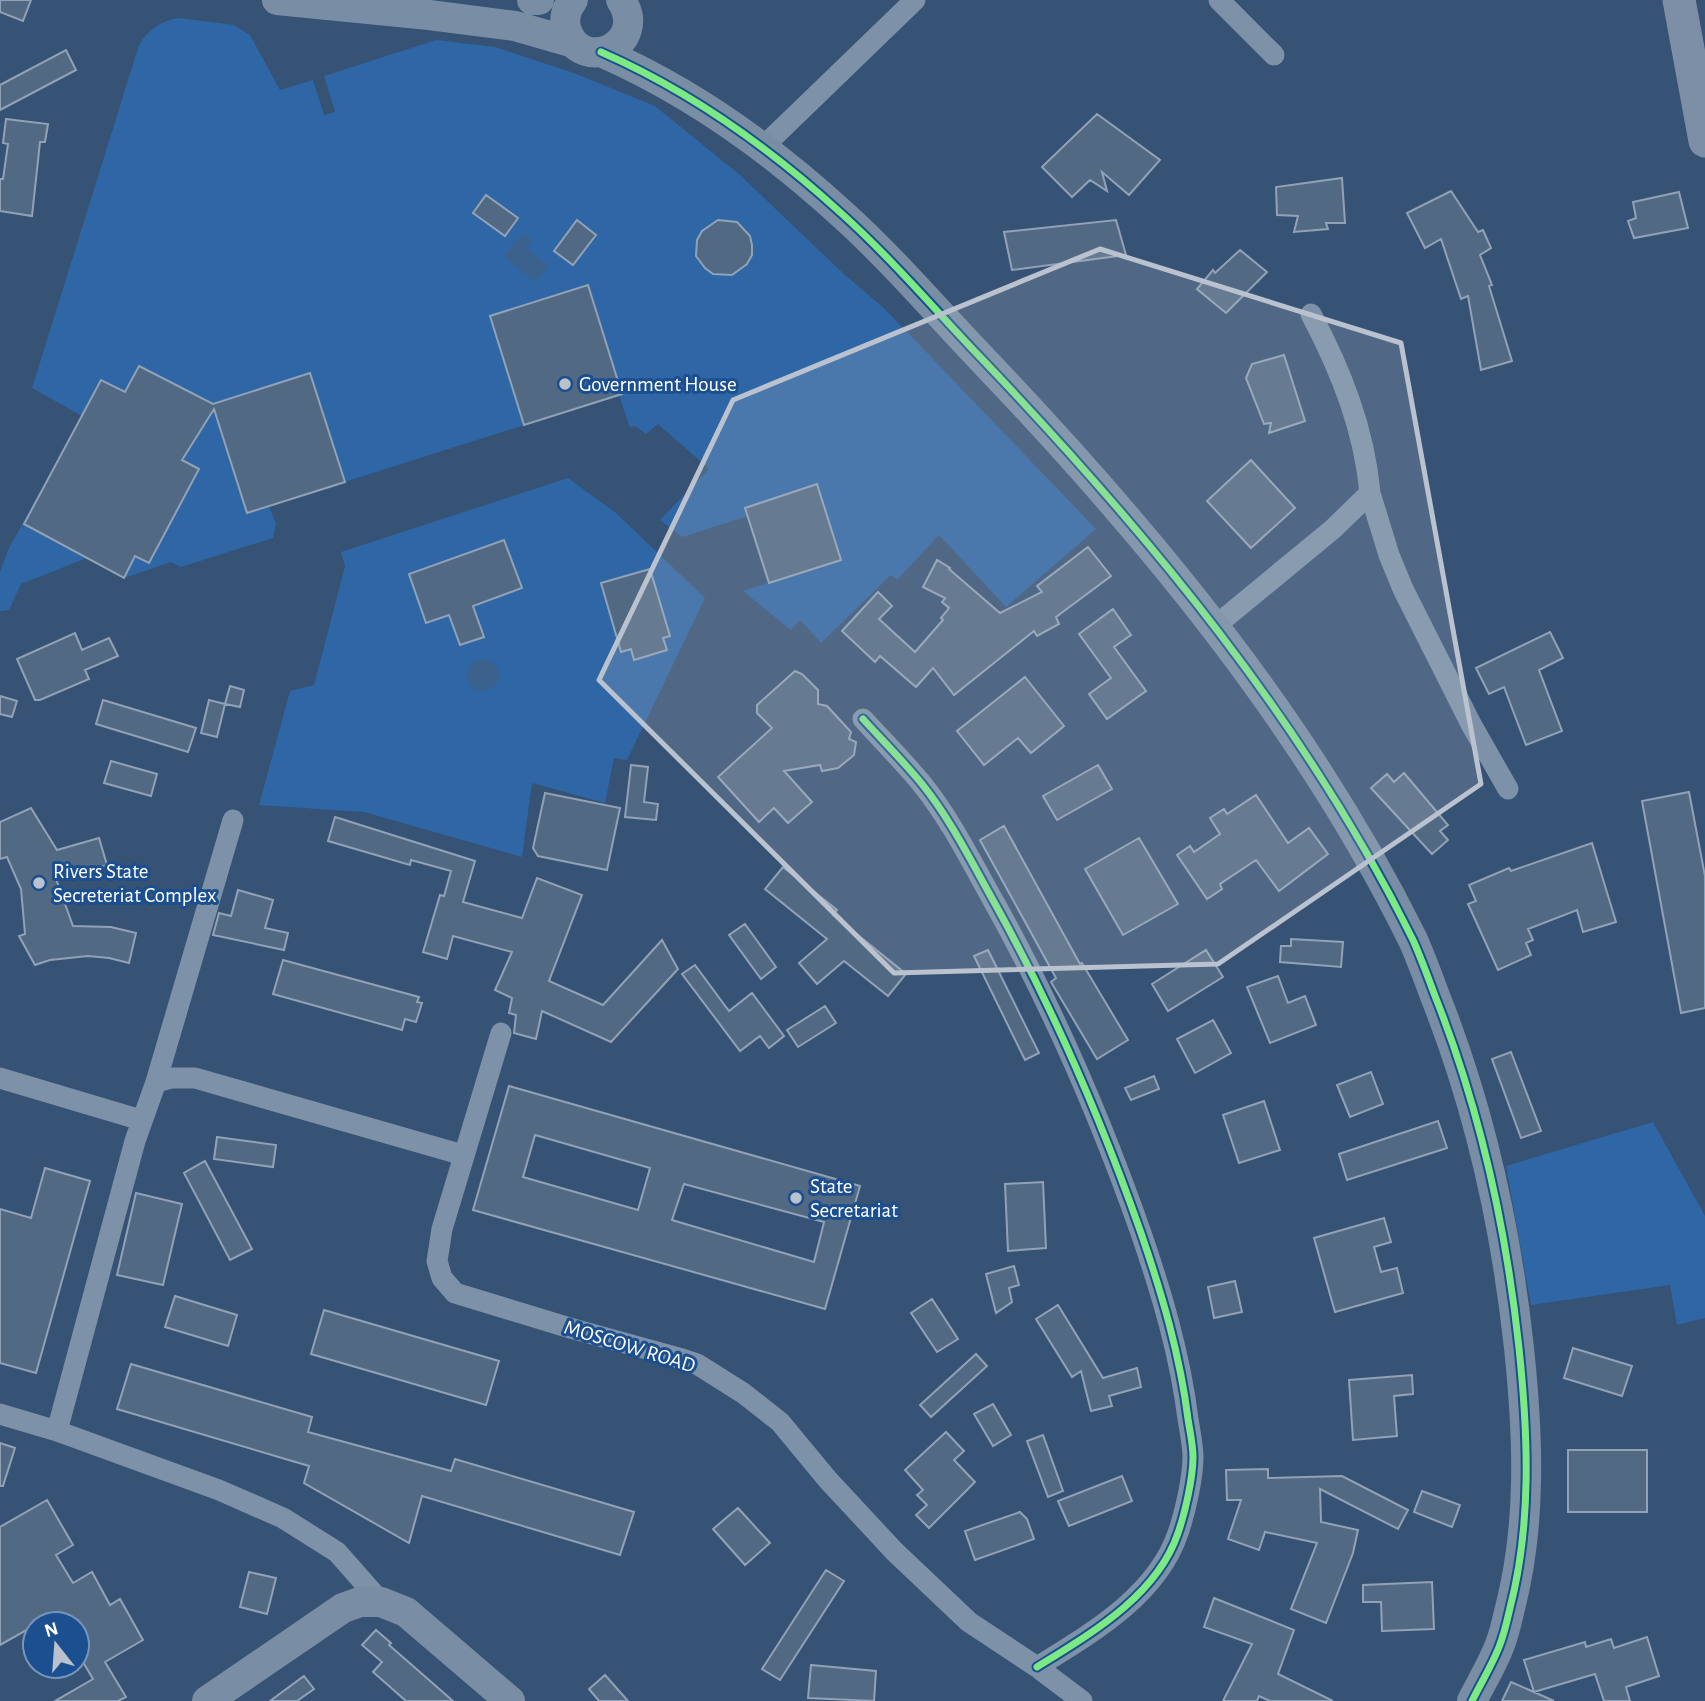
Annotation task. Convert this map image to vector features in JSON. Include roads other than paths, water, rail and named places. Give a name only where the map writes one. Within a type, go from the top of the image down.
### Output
[{"type":"main road","points":[[1679,0],[1705,141]]},
{"type":"street","points":[[277,0],[515,26],[587,48],[669,84],[763,147],[844,215],[1026,405],[1123,513],[1214,627],[1303,750],[1359,842],[1414,942],[1458,1053],[1494,1183],[1513,1293],[1524,1394],[1527,1498],[1517,1581],[1502,1639],[1472,1701]]},
{"type":"street","points":[[532,0],[539,0]]},
{"type":"street","points":[[573,0],[566,16],[566,26],[587,48]]},
{"type":"street","points":[[763,147],[915,0]]},
{"type":"street","points":[[1219,0],[1274,55]]},
{"type":"street","points":[[587,48],[619,44],[628,11]]},
{"type":"street","points":[[628,11],[669,84]]},
{"type":"street","points":[[1311,314],[1334,358],[1359,425],[1368,467],[1370,493],[1389,555],[1403,589],[1471,724],[1508,789]]},
{"type":"street","points":[[1214,627],[1333,529],[1370,493]]},
{"type":"street","points":[[863,719],[923,785],[960,842],[1018,946],[1074,1060],[1116,1162],[1171,1324],[1185,1398],[1193,1459],[1177,1535],[1158,1571],[1101,1626],[1037,1667]]},
{"type":"street","points":[[57,1431],[141,1120],[156,1082],[233,820]]},
{"type":"street","name":"MOSCOW ROAD","points":[[500,1032],[442,1229],[437,1261],[442,1278],[455,1293],[697,1364],[736,1388],[780,1422],[828,1480],[895,1552],[969,1622],[1082,1701]]},
{"type":"street","points":[[0,1078],[141,1120]]},
{"type":"street","points":[[156,1082],[171,1078],[195,1078],[463,1155]]},
{"type":"street","points":[[0,1414],[57,1431],[219,1490],[283,1518],[337,1552],[381,1602]]},
{"type":"street","points":[[207,1701],[343,1608],[360,1602],[381,1602],[406,1612],[510,1701]]},
{"type":"place","name":"Government House","points":[[565,384]]},
{"type":"place","name":"Rivers State Secreteriat Complex","points":[[39,883]]},
{"type":"place","name":"State Secretariat","points":[[796,1198]]}]
